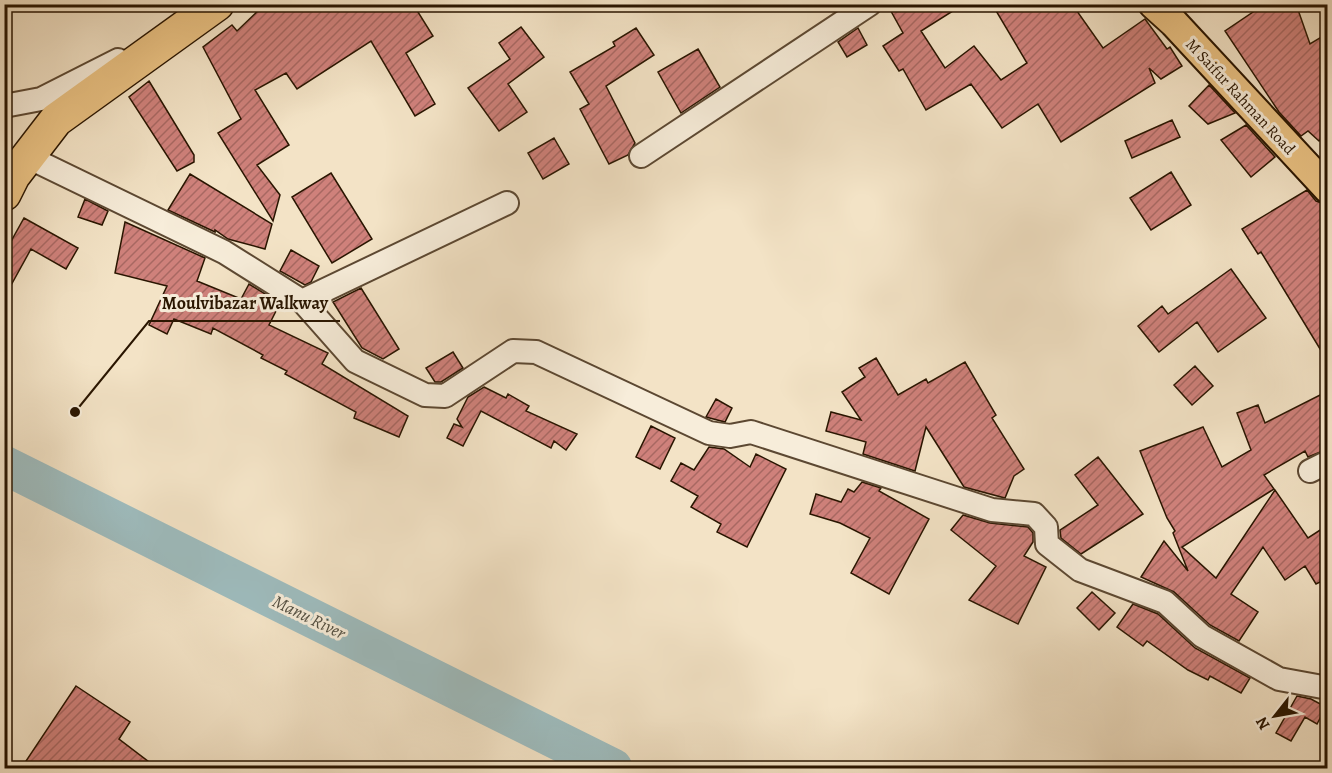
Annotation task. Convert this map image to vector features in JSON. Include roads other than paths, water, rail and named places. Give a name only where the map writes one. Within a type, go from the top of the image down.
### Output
[{"type":"highway","points":[[15,176],[56,120],[217,4]]},
{"type":"main road","name":"M Saifur Rahman Road","points":[[1153,4],[1174,23],[1328,189]]},
{"type":"street","points":[[641,156],[870,4]]},
{"type":"street","points":[[4,106],[41,99],[187,26]]},
{"type":"street","points":[[15,176],[224,252],[302,301],[355,362],[425,395],[445,396],[513,351],[536,351],[709,434],[730,436],[751,432],[992,510],[1034,514],[1046,528],[1047,544],[1080,570],[1165,602],[1202,636],[1279,679],[1328,688]]},
{"type":"street","points":[[302,301],[507,203]]},
{"type":"waterway","name":"Manu River","points":[[4,465],[613,768]]},
{"type":"place","name":"Moulvibazar Walkway","points":[[75,412]]}]
